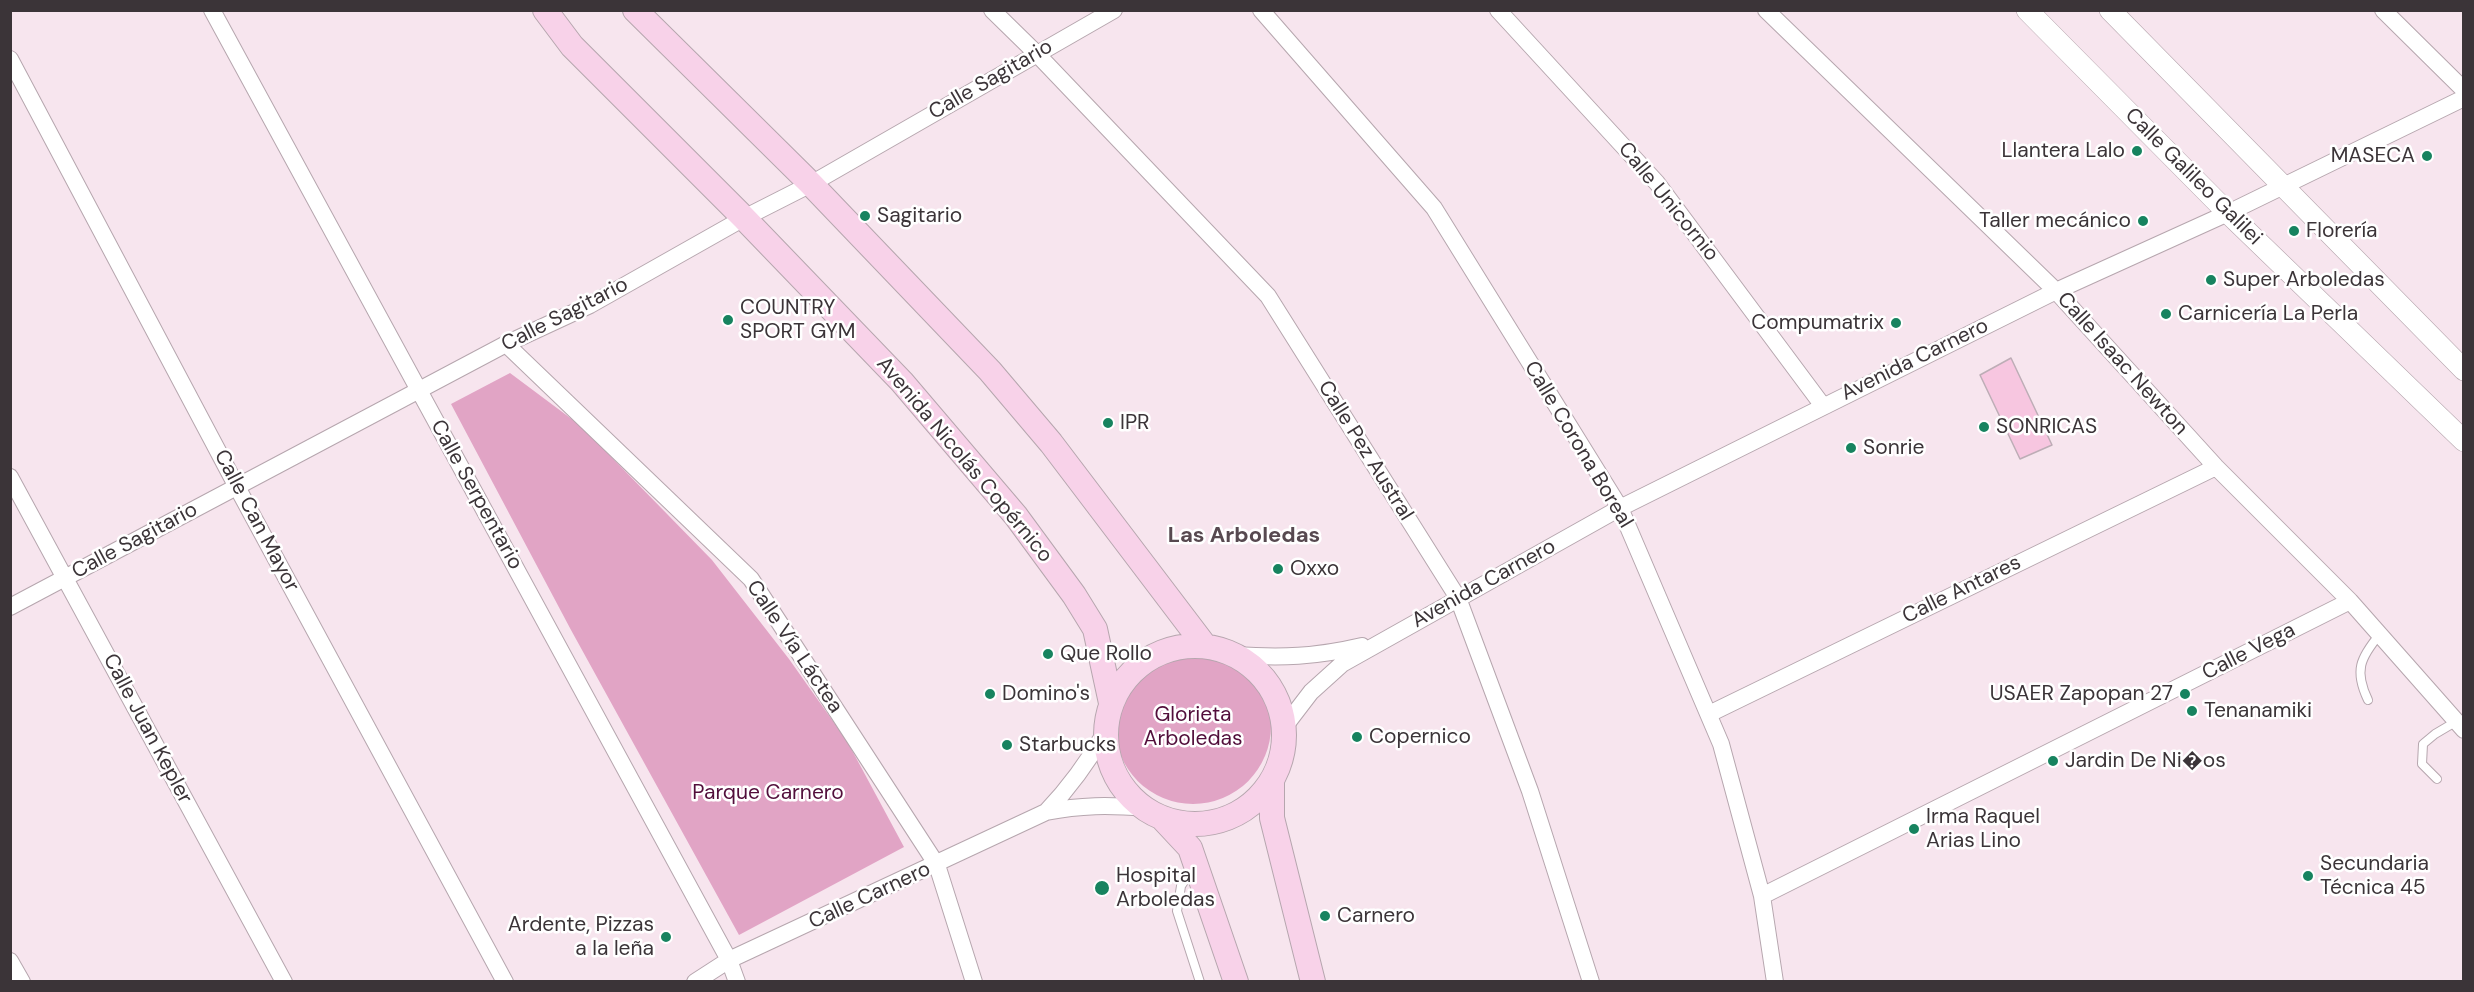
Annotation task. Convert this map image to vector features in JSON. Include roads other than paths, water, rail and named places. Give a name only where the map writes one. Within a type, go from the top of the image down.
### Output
[{"type":"main road","name":"Avenida Nicolás Copérnico","points":[[545,10],[572,46],[744,218],[902,382],[1016,516],[1074,595],[1095,629],[1112,703]]},
{"type":"main road","points":[[635,10],[811,184],[990,371],[1051,443],[1204,646]]},
{"type":"main road","points":[[1153,813],[1193,824],[1224,820],[1251,805],[1272,782],[1283,755],[1285,726],[1276,697],[1259,672],[1234,655],[1204,646],[1175,648],[1148,659],[1126,678],[1112,703],[1106,731],[1109,758],[1120,783],[1131,797],[1153,813],[1190,848],[1236,981]]},
{"type":"main road","points":[[1272,782],[1272,818],[1312,981]]},
{"type":"street","name":"Calle Serpentario","points":[[212,10],[729,960],[737,981]]},
{"type":"street","name":"Calle Pez Austral","points":[[992,10],[1037,54],[1268,296],[1458,598],[1530,791],[1591,981]]},
{"type":"street","name":"Calle Sagitario","points":[[10,607],[506,344],[590,305],[744,218],[811,184],[1114,10]]},
{"type":"street","name":"Calle Corona Boreal","points":[[1261,10],[1434,208],[1620,507],[1721,744],[1762,896],[1775,981]]},
{"type":"street","name":"Calle Unicornio","points":[[1498,10],[1657,183],[1823,406]]},
{"type":"street","name":"Calle Isaac Newton","points":[[1766,10],[2056,291],[2216,466],[2350,601],[2460,725]]},
{"type":"street","name":"Calle Galileo Galilei","points":[[2027,10],[2228,213],[2463,441]]},
{"type":"street","points":[[2110,10],[2463,370]]},
{"type":"street","points":[[2383,10],[2463,90]]},
{"type":"street","name":"Calle Can Mayor","points":[[10,58],[237,487],[505,981]]},
{"type":"street","name":"Avenida Carnero","points":[[1285,726],[1311,692],[1342,664],[1620,507],[2056,291],[2228,213],[2283,184],[2463,98]]},
{"type":"street","name":"Calle Vía Láctea","points":[[506,344],[751,579],[937,865],[974,981]]},
{"type":"street","name":"Calle Antares","points":[[1709,714],[2216,466]]},
{"type":"street","name":"Calle Juan Kepler","points":[[10,477],[284,981]]},
{"type":"street","name":"Calle Vega","points":[[1762,896],[2350,601]]},
{"type":"street","name":"Avenida Carnero","points":[[1234,655],[1282,658],[1330,654],[1378,643]]},
{"type":"street","name":"Calle Carnero","points":[[1046,812],[1069,788],[1089,761],[1106,731]]},
{"type":"street","name":"Calle Carnero","points":[[695,981],[729,960],[937,865],[1046,812],[1078,806],[1111,805],[1153,813]]},
{"type":"street","points":[[10,961],[22,981]]},
{"type":"lane","points":[[2368,700],[2363,690],[2360,666],[2363,655],[2380,634]]},
{"type":"lane","points":[[2437,779],[2422,765],[2423,744],[2435,734],[2460,725]]},
{"type":"lane","points":[[1196,864],[1181,886],[1177,911],[1200,981]]},
{"type":"place","name":"Llantera Lalo","points":[[2137,151]]},
{"type":"place","name":"MASECA","points":[[2427,156]]},
{"type":"place","name":"Sagitario","points":[[865,216]]},
{"type":"place","name":"Taller mecánico","points":[[2143,221]]},
{"type":"place","name":"Florería","points":[[2294,231]]},
{"type":"place","name":"Super Arboledas","points":[[2211,280]]},
{"type":"place","name":"Carnicería La Perla","points":[[2166,314]]},
{"type":"place","name":"COUNTRY SPORT GYM","points":[[728,320]]},
{"type":"place","name":"Compumatrix","points":[[1896,323]]},
{"type":"place","name":"IPR","points":[[1108,423]]},
{"type":"place","name":"SONRICAS","points":[[1984,427]]},
{"type":"place","name":"Sonrie","points":[[1851,448]]},
{"type":"place","name":"Oxxo","points":[[1278,569]]},
{"type":"place","name":"Que Rollo","points":[[1048,654]]},
{"type":"place","name":"Domino's","points":[[990,694]]},
{"type":"place","name":"USAER Zapopan 27","points":[[2185,694]]},
{"type":"place","name":"Tenanamiki","points":[[2192,711]]},
{"type":"place","name":"Copernico","points":[[1357,737]]},
{"type":"place","name":"Starbucks","points":[[1007,745]]},
{"type":"place","name":"Jardin De Ni�os","points":[[2053,761]]},
{"type":"place","name":"Irma Raquel Arias Lino","points":[[1914,829]]},
{"type":"place","name":"Secundaria Técnica 45","points":[[2308,876]]},
{"type":"place","name":"Hospital Arboledas","points":[[1102,888]]},
{"type":"place","name":"Carnero","points":[[1325,916]]},
{"type":"place","name":"Ardente, Pizzas a la leña","points":[[666,937]]},
{"type":"district","name":"Las Arboledas","points":[[1244,536]]},
{"type":"park label","name":"Glorieta Arboledas","points":[[1193,727]]},
{"type":"park label","name":"Parque Carnero","points":[[768,793]]}]
